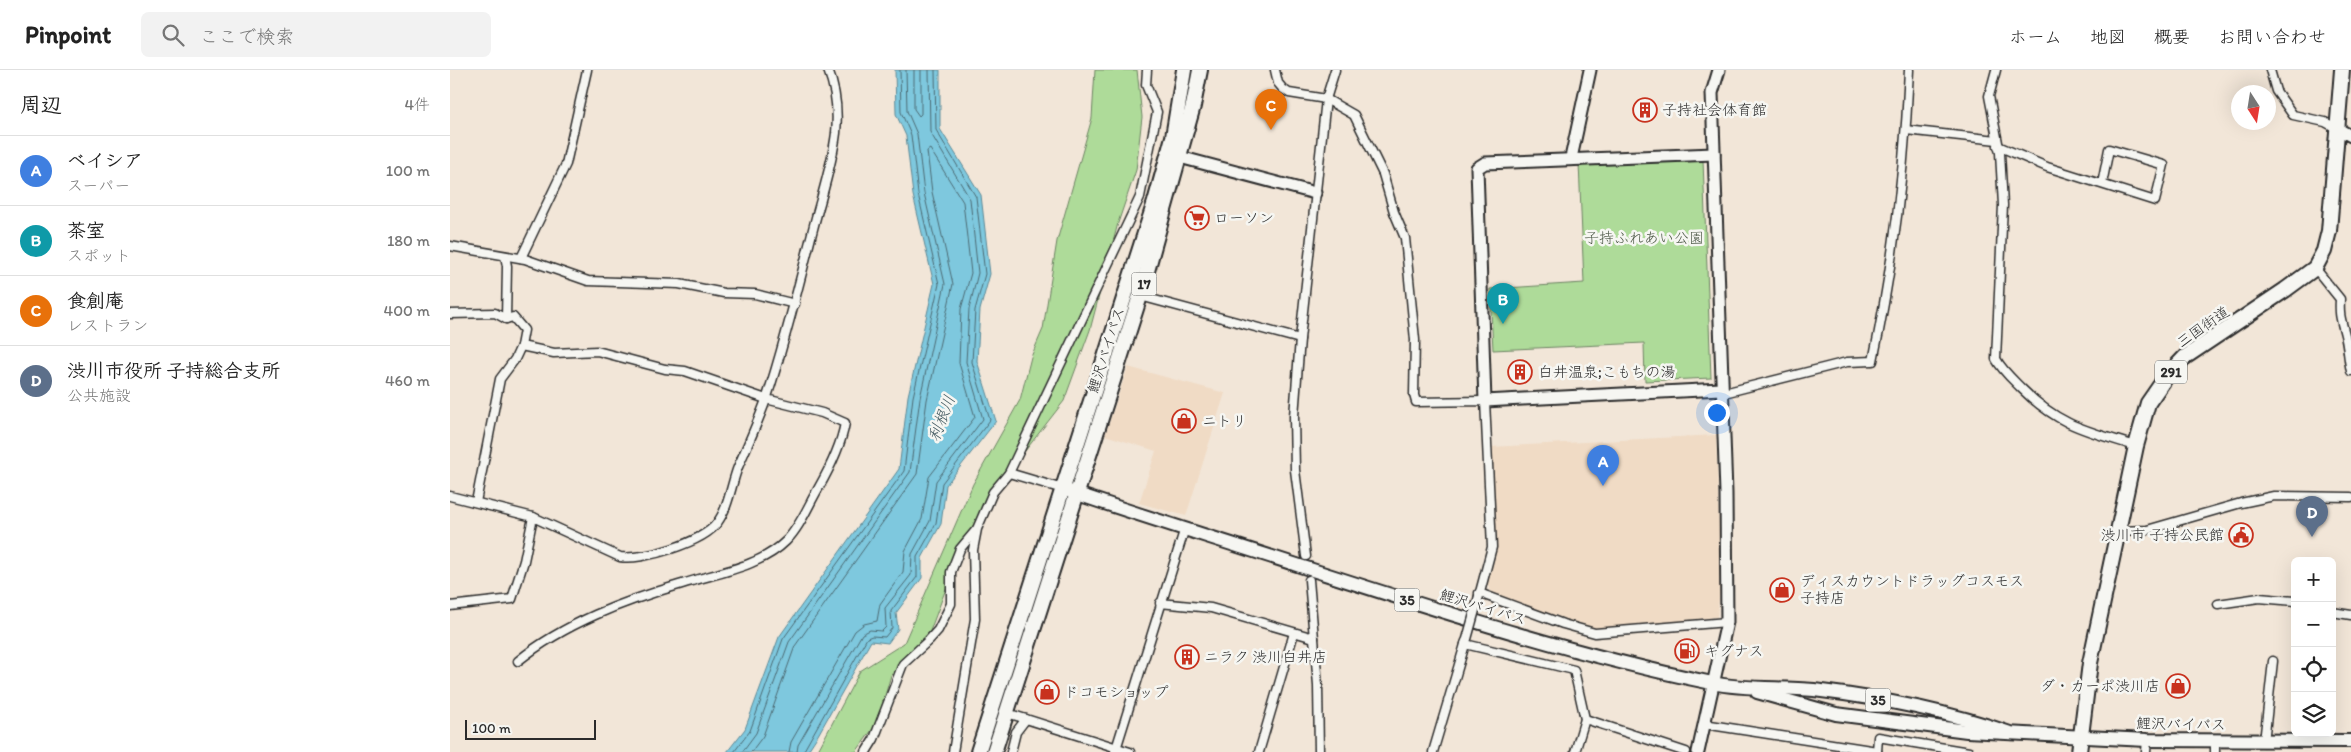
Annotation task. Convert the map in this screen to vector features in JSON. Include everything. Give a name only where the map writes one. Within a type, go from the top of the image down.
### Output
[{"type":"highway","name":"鯉沢バイパス","points":[[978,752],[1155,202],[1174,156],[1184,70]]},
{"type":"highway","name":"鯉沢バイパス","points":[[994,752],[1140,296],[1174,156],[1200,70]]},
{"type":"highway","name":"三国街道","points":[[2079,752],[2090,663],[2117,531],[2136,446],[2148,403],[2166,377],[2185,357],[2315,268],[2324,252],[2329,231],[2342,70]]},
{"type":"main road","name":"鯉沢バイパス","points":[[1063,489],[1498,630],[1606,659],[1714,684],[1742,688],[1815,690],[1896,703],[1976,721],[2010,733]]},
{"type":"main road","name":"鯉沢バイパス","points":[[1742,688],[1845,716],[1968,731],[2080,737],[2147,746],[2215,747],[2264,742],[2351,741]]},
{"type":"street","points":[[521,258],[566,164],[587,70]]},
{"type":"street","points":[[450,496],[533,517],[628,558],[671,550],[716,525],[725,510],[732,483],[766,399],[795,304],[831,162],[836,134],[835,93],[828,70]]},
{"type":"street","points":[[953,752],[975,619],[973,550],[977,529],[993,492],[1009,473],[1140,197],[1157,112],[1146,85],[1147,70]]},
{"type":"street","points":[[1275,70],[1278,83],[1290,93],[1326,99],[1354,115],[1383,174],[1394,212],[1405,238],[1415,340],[1414,395],[1416,402],[1485,401],[1721,390],[1728,392],[1847,362],[1873,361],[1884,305],[1902,184],[1910,70]]},
{"type":"street","points":[[1329,70],[1330,87]]},
{"type":"street","points":[[1306,556],[1295,470],[1294,416],[1300,339],[1326,99],[1335,70]]},
{"type":"street","points":[[1571,158],[1590,70]]},
{"type":"street","points":[[1698,752],[1727,622],[1726,493],[1712,93],[1719,70]]},
{"type":"street","points":[[1996,70],[1989,96],[1998,143],[2003,205],[1996,359],[2000,367],[2035,402],[2054,417],[2086,430],[2136,446]]},
{"type":"street","points":[[2270,70],[2276,91],[2293,115],[2325,122],[2351,136]]},
{"type":"street","points":[[1906,130],[1998,143],[2047,167],[2154,201],[2164,164],[2109,149],[2102,184]]},
{"type":"street","points":[[1433,752],[1492,548],[1476,168],[1484,163],[1571,158],[1714,154]]},
{"type":"street","points":[[1174,156],[1315,193]]},
{"type":"street","points":[[450,246],[521,258],[588,281],[679,284],[724,293],[755,294],[795,304]]},
{"type":"street","points":[[505,256],[507,266],[506,319]]},
{"type":"street","points":[[2315,268],[2340,299],[2339,318],[2346,336],[2346,353],[2351,371]]},
{"type":"street","points":[[1140,296],[1300,339]]},
{"type":"street","points":[[450,314],[495,313],[506,319],[513,317],[524,330],[521,346],[515,359],[500,379],[476,502]]},
{"type":"street","points":[[518,661],[538,644],[565,629],[621,604],[733,569],[761,558],[786,541],[825,477],[839,448],[845,423],[822,412],[766,399],[685,371],[665,369],[597,351],[554,353],[521,346]]},
{"type":"street","points":[[1009,473],[1063,489]]},
{"type":"street","points":[[2117,531],[2147,530],[2240,503],[2274,496],[2351,496]]},
{"type":"street","points":[[450,606],[512,599],[524,561],[533,517]]},
{"type":"street","points":[[1115,750],[1185,528]]},
{"type":"street","points":[[866,752],[874,739],[903,664],[934,635],[951,604],[951,572],[960,549],[977,529]]},
{"type":"street","points":[[1309,580],[1318,685],[1319,752]]},
{"type":"street","points":[[1479,595],[1555,622],[1595,633],[1727,622]]},
{"type":"street","points":[[2218,604],[2259,598],[2291,601]]},
{"type":"street","points":[[1160,603],[1211,608],[1314,638]]},
{"type":"street","points":[[2336,613],[2351,615]]},
{"type":"street","points":[[1259,752],[1294,633]]},
{"type":"street","points":[[1466,641],[1574,670],[1585,719],[1575,752]]},
{"type":"street","points":[[2264,742],[2273,661]]},
{"type":"street","points":[[993,708],[1115,750],[1130,752]]},
{"type":"street","points":[[1011,752],[1016,732],[1026,719]]},
{"type":"street","points":[[1585,719],[1686,752]]},
{"type":"street","points":[[1704,724],[1877,752],[1878,737],[1968,752]]},
{"type":"shaded area","points":[[1128,367],[1225,393],[1186,516],[1139,503],[1156,451],[1105,435]]},
{"type":"shaded area","points":[[1716,435],[1721,580],[1717,617],[1598,629],[1560,620],[1493,594],[1487,584],[1496,553],[1491,447]]},
{"type":"green space","points":[[1095,70],[1137,70],[1142,117],[1136,170],[1118,223],[1090,330],[1064,401],[993,492],[959,554],[930,631],[891,675],[877,723],[856,752],[817,752],[860,671],[904,643],[973,484],[1020,400],[1031,357],[1043,329],[1057,241],[1092,118]]},
{"type":"green space","name":"子持ふれあい公園","points":[[1703,160],[1711,378],[1645,381],[1644,343],[1493,350],[1490,289],[1584,283],[1579,163]]},
{"type":"water","name":"利根川","points":[[895,70],[940,70],[940,129],[981,195],[990,274],[980,310],[977,361],[996,421],[946,485],[941,524],[922,558],[922,578],[896,613],[898,629],[888,643],[871,641],[807,752],[727,752],[745,729],[779,637],[899,469],[908,396],[934,284],[913,195],[906,136],[896,114]]},
{"type":"place","name":"子持社会体育館","points":[[1645,110]]},
{"type":"place","name":"食創庵","points":[[1271,130]]},
{"type":"place","name":"ローソン","points":[[1197,218]]},
{"type":"place","name":"茶室","points":[[1503,324]]},
{"type":"place","name":"白井温泉;こもちの湯","points":[[1520,372]]},
{"type":"place","name":"ニトリ","points":[[1184,421]]},
{"type":"place","name":"ベイシア","points":[[1603,486]]},
{"type":"place","name":"渋川市 子持公民館","points":[[2241,535]]},
{"type":"place","name":"渋川市役所 子持総合支所","points":[[2312,537]]},
{"type":"place","name":"ディスカウントドラッグコスモス 子持店","points":[[1782,590]]},
{"type":"place","name":"キグナス","points":[[1687,651]]},
{"type":"place","name":"ニラク 渋川白井店","points":[[1187,657]]},
{"type":"place","name":"ダ・カーポ渋川店","points":[[2178,686]]},
{"type":"place","name":"ドコモショップ","points":[[1047,692]]}]
